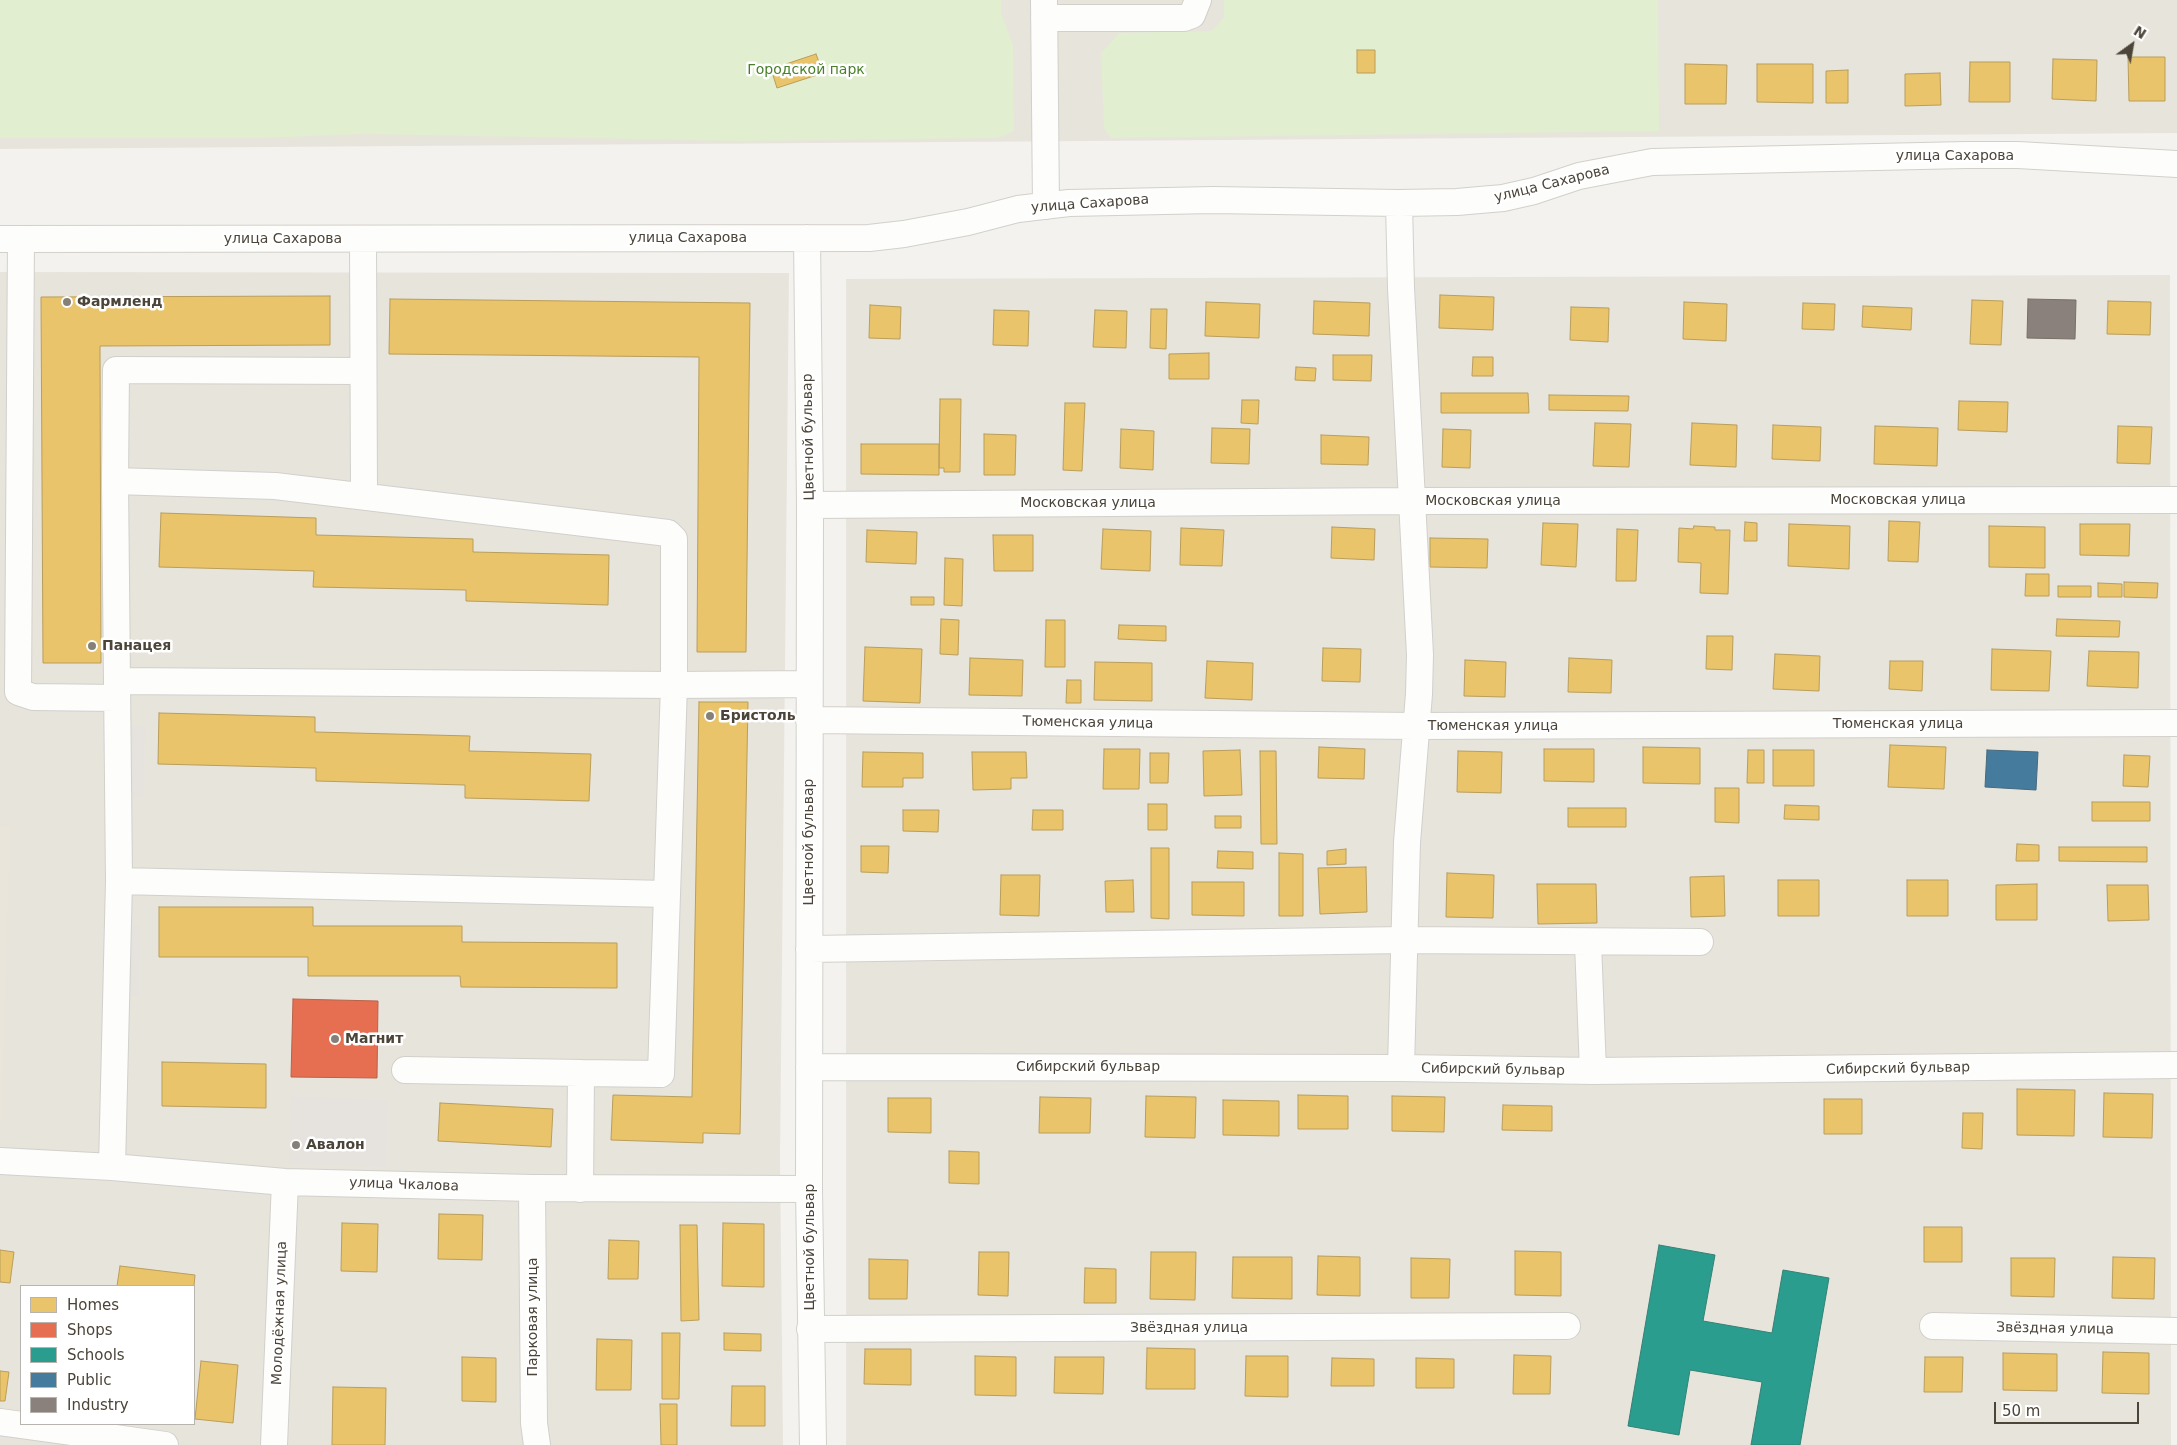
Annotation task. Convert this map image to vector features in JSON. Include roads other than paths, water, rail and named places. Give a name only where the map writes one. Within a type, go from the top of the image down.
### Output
[{"type":"street","points":[[1046,206],[1044,9],[1184,18],[1192,15],[1197,7],[1198,0]]},
{"type":"street","name":"улица Сахарова","points":[[11,239],[869,238],[904,234],[968,222],[1018,209],[1046,206],[1143,200],[1399,203],[1457,202],[1503,198],[1534,191],[1580,176],[1652,162],[2018,155],[2177,164]]},
{"type":"street","points":[[1399,203],[1411,501],[1420,655],[1407,842],[1401,1068]]},
{"type":"street","name":"Цветной бульвар","points":[[807,238],[810,505],[809,1189],[812,1445]]},
{"type":"street","points":[[11,239],[10,364],[18,692],[32,697],[117,689],[809,684]]},
{"type":"street","points":[[364,239],[364,496]]},
{"type":"street","points":[[112,1167],[119,881],[115,481],[116,370],[363,371]]},
{"type":"street","points":[[115,481],[275,486],[668,533],[674,539],[674,686],[661,1074],[405,1070]]},
{"type":"street","name":"Московская улица","points":[[810,505],[1411,501],[2177,500]]},
{"type":"street","name":"Тюменская улица","points":[[809,720],[1416,726],[2177,723]]},
{"type":"street","points":[[119,881],[666,894]]},
{"type":"street","points":[[809,949],[1404,940],[1700,942]]},
{"type":"street","points":[[1588,942],[1593,1072]]},
{"type":"street","name":"Сибирский бульвар","points":[[809,1067],[1401,1068],[1593,1072],[2177,1065]]},
{"type":"street","points":[[580,1189],[581,1073]]},
{"type":"street","name":"улица Чкалова","points":[[0,1161],[112,1167],[285,1182],[580,1189],[809,1189]]},
{"type":"street","name":"Молодёжная улица","points":[[274,1445],[285,1182]]},
{"type":"street","name":"Парковая улица","points":[[532,1188],[534,1423],[537,1445]]},
{"type":"street","name":"Звёздная улица","points":[[810,1329],[1567,1326]]},
{"type":"street","name":"Звёздная улица","points":[[1933,1326],[2177,1332]]},
{"type":"street","points":[[0,1422],[20,1425]]},
{"type":"street","points":[[22,1425],[165,1445]]},
{"type":"place","name":"Фармленд","points":[[67,302]]},
{"type":"place","name":"Панацея","points":[[92,646]]},
{"type":"place","name":"Бристоль","points":[[710,716]]},
{"type":"place","name":"Магнит","points":[[335,1039]]},
{"type":"place","name":"Авалон","points":[[296,1145]]},
{"type":"park label","name":"Городской парк","points":[[806,70]]}]
